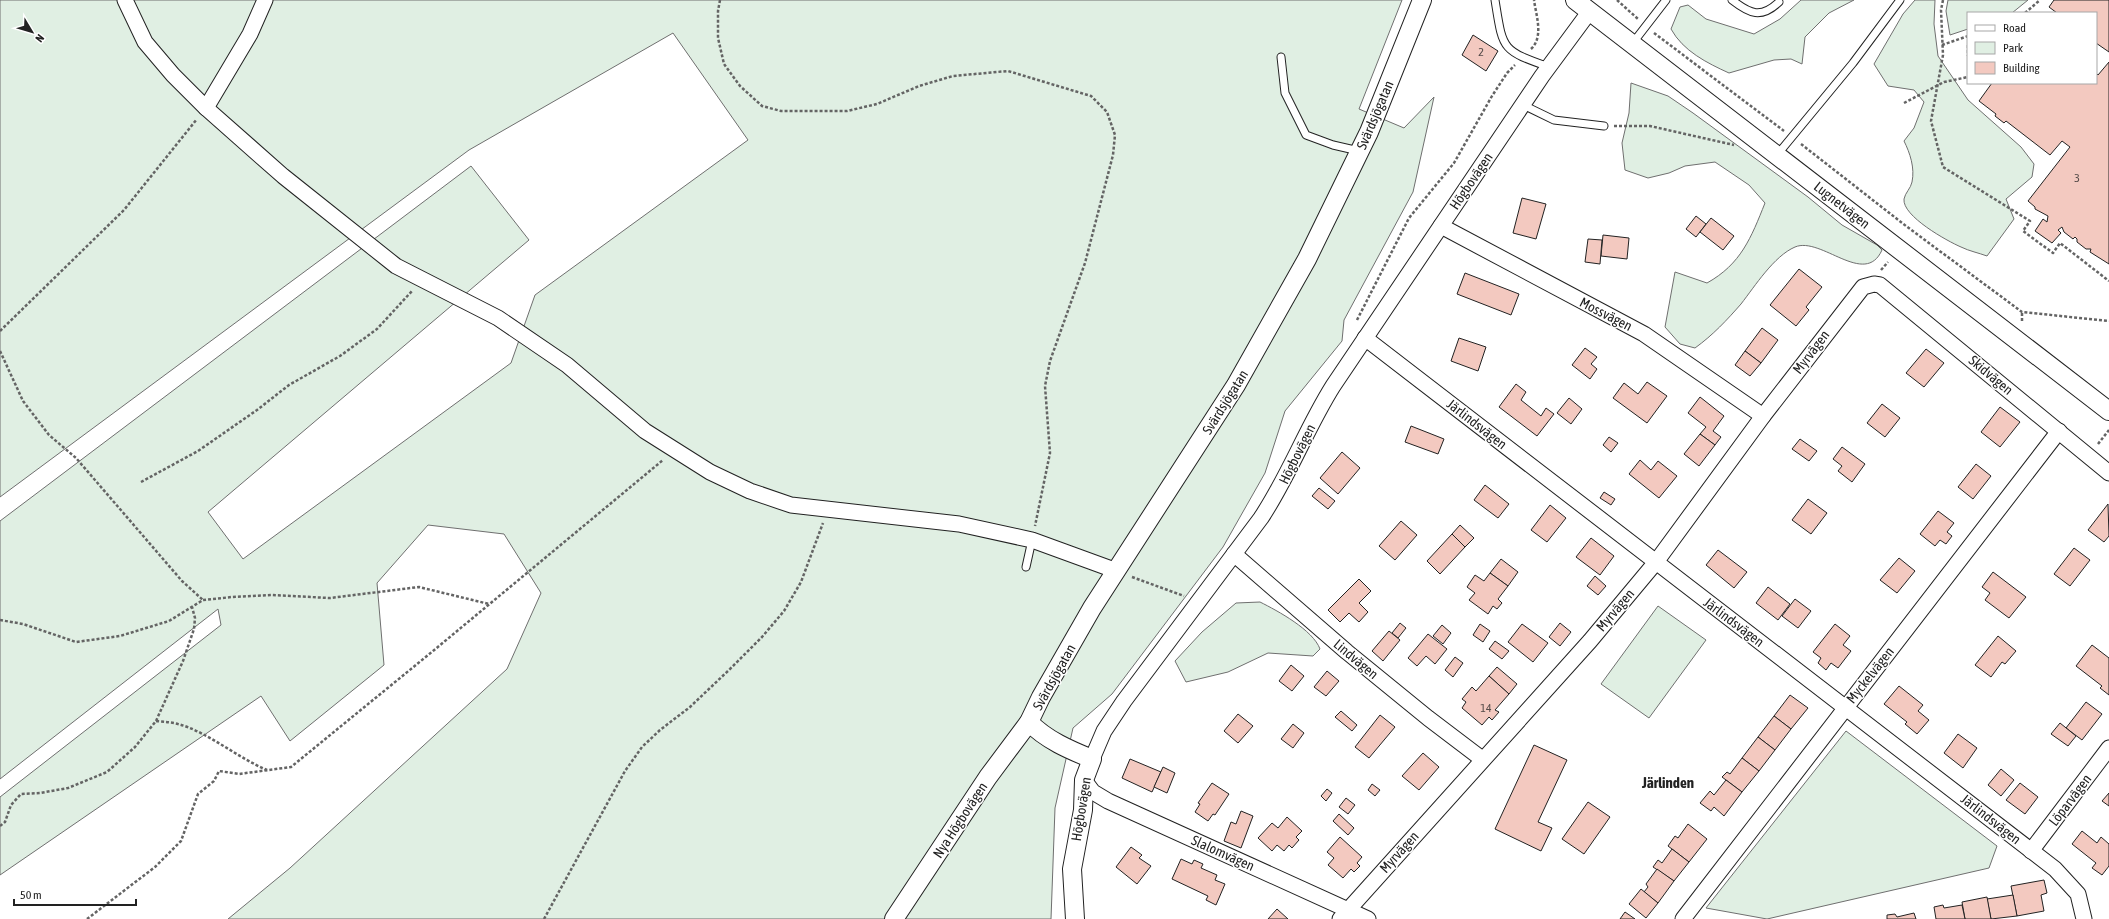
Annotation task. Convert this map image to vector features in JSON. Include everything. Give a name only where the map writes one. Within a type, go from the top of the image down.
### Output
[{"type":"street","points":[[125,0],[146,42],[173,75],[206,108],[283,176],[396,266],[498,318],[567,365],[645,431],[710,472],[750,491],[791,505],[828,511],[941,522],[1032,540],[1117,571]]},
{"type":"street","points":[[206,108],[250,34],[265,0]]},
{"type":"street","name":"Svärdsjögatan","points":[[1092,759],[1065,748],[1042,733],[1029,722],[1041,697],[1072,642],[1236,385],[1307,259],[1359,152],[1422,0]]},
{"type":"street","name":"Lugnetvägen","points":[[1575,0],[2109,411]]},
{"type":"street","name":"Högbovägen","points":[[1076,919],[1072,869],[1083,810],[1084,780],[1104,730],[1278,492],[1324,400],[1523,105],[1590,11]]},
{"type":"street","name":"Mossvägen","points":[[1441,226],[1644,334],[1763,416]]},
{"type":"street","name":"Myrvägen","points":[[1344,914],[1482,759],[1590,641],[1656,562],[1763,416],[1858,291],[1869,284]]},
{"type":"street","name":"Skidvägen","points":[[1869,284],[1880,285],[1916,313],[2109,473]]},
{"type":"street","name":"Järlindsvägen","points":[[1365,338],[2055,869],[2075,890],[2080,898],[2084,919]]},
{"type":"street","name":"Myckelvägen","points":[[1683,919],[2059,431]]},
{"type":"street","name":"Lindvägen","points":[[1234,554],[1347,652],[1428,718],[1482,759]]},
{"type":"street","name":"Nya Högbovägen","points":[[894,919],[988,777],[1029,722]]},
{"type":"street","name":"Löparvägen","points":[[2031,851],[2109,748]]},
{"type":"street","name":"Slalomvägen","points":[[1084,780],[1093,792],[1108,801],[1344,914],[1368,919]]},
{"type":"lane","points":[[1495,0],[1501,37],[1506,47],[1523,57],[1549,67]]},
{"type":"lane","points":[[1632,44],[1666,0]]},
{"type":"lane","points":[[1732,0],[1747,10],[1761,14],[1771,9],[1779,2]]},
{"type":"lane","points":[[1777,155],[1853,63],[1900,0]]},
{"type":"lane","points":[[1281,57],[1285,93],[1306,135],[1333,145],[1359,152]]},
{"type":"lane","points":[[1523,105],[1554,120],[1604,126]]},
{"type":"lane","points":[[1026,567],[1032,540]]},
{"type":"path","points":[[720,0],[718,11],[718,38],[724,64],[740,86],[762,106],[781,111],[847,112],[877,104],[918,86],[953,76],[1008,71],[1091,96],[1107,112],[1115,135],[1113,155],[1085,263],[1050,361],[1045,386],[1050,453],[1032,540]]},
{"type":"path","points":[[1365,338],[1354,327],[1406,224],[1454,164],[1507,73],[1534,47],[1539,22],[1534,0]]},
{"type":"path","points":[[1617,0],[1646,26],[1906,226],[2022,312],[2109,321]]},
{"type":"path","points":[[1943,0],[1941,10],[1943,55],[1931,121],[1943,167],[2030,221],[2023,231],[2053,253],[2060,243],[2109,281]]},
{"type":"path","points":[[2026,12],[2040,0]]},
{"type":"path","points":[[1942,45],[1967,36]]},
{"type":"path","points":[[1904,103],[1937,86],[1967,77]]},
{"type":"path","points":[[0,331],[124,210],[206,108]]},
{"type":"path","points":[[1604,126],[1650,126],[1741,147]]},
{"type":"path","points":[[141,482],[198,452],[289,385],[340,356],[377,329],[422,280]]},
{"type":"path","points":[[0,351],[23,401],[49,435],[76,458],[182,581],[203,600]]},
{"type":"path","points":[[87,919],[155,867],[181,841],[198,794],[214,781],[219,771],[239,774],[291,767],[490,604],[674,450]]},
{"type":"path","points":[[544,919],[625,771],[642,747],[660,730],[690,707],[730,669],[762,637],[784,611],[801,582],[828,511]]},
{"type":"path","points":[[1117,571],[1148,584],[1199,600]]},
{"type":"path","points":[[0,620],[23,624],[76,642],[120,636],[169,621],[203,600],[271,595],[330,598],[419,587],[490,604]]},
{"type":"path","points":[[0,826],[5,822],[11,805],[21,794],[40,793],[68,788],[107,772],[135,747],[156,721],[183,661],[194,629],[195,618],[192,607]]},
{"type":"path","points":[[156,721],[178,724],[194,730],[244,760],[267,770]]},
{"type":"green space","points":[[0,0],[1402,0],[1359,109],[1404,128],[1434,97],[1413,192],[1344,320],[1342,341],[1285,411],[1265,473],[1223,547],[1112,694],[1073,728],[1055,808],[1051,919],[228,919],[290,868],[507,669],[541,593],[504,534],[428,525],[377,583],[384,665],[290,741],[261,696],[0,875],[0,797],[221,625],[218,609],[0,779],[0,521],[471,166],[529,240],[208,512],[243,559],[511,363],[535,295],[748,140],[673,33],[469,150],[0,497]]},
{"type":"green space","points":[[1801,0],[1854,0],[1829,13],[1805,37],[1802,64],[1791,59],[1774,60],[1729,73],[1696,56],[1682,44],[1671,29],[1680,7],[1688,5],[1706,19],[1754,34],[1780,19]]},
{"type":"green space","points":[[1915,0],[1935,0],[1934,24],[1938,56],[1968,100],[2021,147],[2034,164],[2032,177],[2006,199],[2014,219],[1987,256],[1954,244],[1936,234],[1917,220],[1905,206],[1904,199],[1911,184],[1913,171],[1910,156],[1904,141],[1914,128],[1924,102],[1914,90],[1888,86],[1874,64],[1903,14]]},
{"type":"green space","points":[[1948,0],[2028,0],[2013,12],[1967,12],[1967,29],[1950,35],[1946,11]]},
{"type":"green space","points":[[1631,83],[1668,96],[1808,197],[1842,225],[1877,245],[1882,250],[1874,260],[1865,264],[1854,263],[1842,259],[1817,248],[1806,246],[1795,247],[1787,251],[1772,264],[1741,304],[1708,338],[1695,348],[1680,344],[1665,327],[1675,272],[1707,283],[1719,276],[1737,259],[1744,249],[1755,228],[1765,203],[1749,185],[1715,162],[1685,166],[1669,173],[1648,178],[1625,170],[1622,143],[1629,113]]},
{"type":"green space","points":[[1260,602],[1276,610],[1303,628],[1316,642],[1320,649],[1313,656],[1268,653],[1228,672],[1186,682],[1175,661],[1202,632],[1236,603]]},
{"type":"green space","points":[[1658,606],[1706,640],[1649,718],[1601,684]]},
{"type":"green space","points":[[1846,731],[1997,846],[1989,868],[1767,919],[1706,908]]},
{"type":"building","points":[[2054,0],[2109,0],[2109,52],[2097,44],[2097,12],[2056,12],[2049,7]]},
{"type":"building","points":[[1473,35],[1498,51],[1486,71],[1462,55]]},
{"type":"building","points":[[2109,62],[2109,264],[2090,252],[2091,249],[2086,249],[2077,242],[2075,237],[2073,239],[2064,232],[2062,227],[2058,230],[2061,233],[2052,243],[2035,231],[2043,219],[2047,222],[2048,216],[2035,209],[2035,207],[2028,201],[2070,147],[2062,141],[2050,155],[2006,121],[2004,123],[1995,116],[1996,114],[1979,101],[1991,84],[2097,84],[2097,74],[2098,75]]},
{"type":"building","points":[[1522,198],[1546,204],[1536,239],[1513,233]]},
{"type":"building","points":[[1696,216],[1706,224],[1696,237],[1686,229]]},
{"type":"building","points":[[1711,218],[1734,236],[1723,250],[1700,232]]},
{"type":"building","points":[[1603,235],[1629,238],[1627,259],[1601,256]]},
{"type":"building","points":[[1588,239],[1602,240],[1600,264],[1585,262]]},
{"type":"building","points":[[1799,269],[1822,287],[1806,307],[1809,310],[1796,326],[1770,305]]},
{"type":"building","points":[[1465,273],[1519,294],[1511,315],[1457,294]]},
{"type":"building","points":[[1762,328],[1778,340],[1761,363],[1745,351]]},
{"type":"building","points":[[1459,338],[1486,347],[1478,371],[1451,361]]},
{"type":"building","points":[[1585,348],[1597,357],[1591,364],[1597,369],[1590,379],[1572,365]]},
{"type":"building","points":[[1926,349],[1944,363],[1924,387],[1906,373]]},
{"type":"building","points":[[1745,351],[1761,363],[1750,376],[1735,365]]},
{"type":"building","points":[[1647,382],[1667,396],[1647,423],[1613,398],[1624,383],[1638,394]]},
{"type":"building","points":[[1516,384],[1526,392],[1521,400],[1541,416],[1546,408],[1554,414],[1537,436],[1499,407]]},
{"type":"building","points":[[1700,397],[1724,416],[1713,431],[1721,437],[1715,445],[1700,434],[1706,427],[1688,413]]},
{"type":"building","points":[[1569,398],[1582,409],[1571,424],[1557,413]]},
{"type":"building","points":[[1882,404],[1900,418],[1885,437],[1867,423]]},
{"type":"building","points":[[2000,407],[2020,422],[2000,447],[1981,432]]},
{"type":"building","points":[[1411,426],[1444,439],[1438,454],[1405,442]]},
{"type":"building","points":[[1700,434],[1715,445],[1699,466],[1684,454]]},
{"type":"building","points":[[1609,437],[1618,443],[1611,452],[1603,445]]},
{"type":"building","points":[[1800,439],[1817,451],[1809,461],[1792,449]]},
{"type":"building","points":[[1842,447],[1865,464],[1852,482],[1838,471],[1842,466],[1833,459]]},
{"type":"building","points":[[1342,452],[1360,468],[1338,494],[1320,478]]},
{"type":"building","points":[[1640,460],[1651,470],[1658,461],[1677,476],[1659,498],[1629,474]]},
{"type":"building","points":[[1976,464],[1991,476],[1973,499],[1958,487]]},
{"type":"building","points":[[1485,485],[1509,504],[1498,518],[1474,500]]},
{"type":"building","points":[[1319,488],[1335,501],[1328,509],[1312,496]]},
{"type":"building","points":[[1604,492],[1615,499],[1611,505],[1600,498]]},
{"type":"building","points":[[1808,499],[1827,513],[1811,534],[1792,520]]},
{"type":"building","points":[[2108,504],[2109,536],[2104,542],[2088,530]]},
{"type":"building","points":[[1550,505],[1566,518],[1547,542],[1531,530]]},
{"type":"building","points":[[1938,511],[1954,523],[1947,532],[1952,536],[1946,544],[1940,540],[1935,546],[1920,534]]},
{"type":"building","points":[[1401,521],[1417,535],[1395,560],[1379,546]]},
{"type":"building","points":[[1460,525],[1474,538],[1465,547],[1452,534]]},
{"type":"building","points":[[1452,534],[1465,547],[1440,574],[1427,561]]},
{"type":"building","points":[[1591,538],[1614,556],[1600,575],[1576,557]]},
{"type":"building","points":[[2074,548],[2090,560],[2070,586],[2054,574]]},
{"type":"building","points":[[1718,550],[1747,572],[1734,588],[1706,565]]},
{"type":"building","points":[[1899,558],[1915,571],[1897,593],[1880,580]]},
{"type":"building","points":[[1501,559],[1518,572],[1508,586],[1490,573]]},
{"type":"building","points":[[1993,572],[2026,597],[2009,618],[1985,600],[1990,593],[1982,587]]},
{"type":"building","points":[[1490,573],[1508,586],[1498,599],[1502,603],[1497,609],[1493,606],[1488,614],[1469,600],[1475,593],[1467,587],[1475,575],[1484,581]]},
{"type":"building","points":[[1595,576],[1606,586],[1598,595],[1587,586]]},
{"type":"building","points":[[1359,579],[1371,591],[1359,603],[1368,612],[1359,622],[1349,613],[1340,622],[1328,610]]},
{"type":"building","points":[[1768,587],[1790,604],[1778,620],[1756,603]]},
{"type":"building","points":[[1795,599],[1811,611],[1798,628],[1782,616]]},
{"type":"building","points":[[1400,623],[1406,628],[1398,638],[1392,633]]},
{"type":"building","points":[[1560,623],[1571,632],[1560,646],[1549,637]]},
{"type":"building","points":[[1480,624],[1490,631],[1483,642],[1473,635]]},
{"type":"building","points":[[1522,624],[1548,643],[1533,662],[1508,642]]},
{"type":"building","points":[[1835,624],[1850,636],[1843,645],[1851,651],[1838,668],[1831,663],[1826,670],[1818,663],[1821,658],[1813,652]]},
{"type":"building","points":[[1442,625],[1451,633],[1443,644],[1433,636]]},
{"type":"building","points":[[1389,631],[1400,640],[1383,661],[1372,651]]},
{"type":"building","points":[[1428,634],[1447,649],[1435,664],[1426,656],[1417,666],[1408,658]]},
{"type":"building","points":[[1998,636],[2016,651],[2005,664],[2002,662],[1991,677],[1975,665]]},
{"type":"building","points":[[1495,641],[1509,651],[1502,659],[1489,649]]},
{"type":"building","points":[[2092,645],[2109,658],[2109,695],[2100,688],[2102,686],[2076,666]]},
{"type":"building","points":[[1455,657],[1463,663],[1453,677],[1445,670]]},
{"type":"building","points":[[1291,665],[1304,676],[1292,691],[1279,681]]},
{"type":"building","points":[[1497,667],[1517,684],[1509,694],[1489,676]]},
{"type":"building","points":[[1327,671],[1339,681],[1326,696],[1314,687]]},
{"type":"building","points":[[1489,676],[1509,694],[1495,710],[1499,712],[1492,720],[1489,717],[1482,725],[1462,708],[1466,702],[1462,699],[1472,687],[1476,691]]},
{"type":"building","points":[[1899,686],[1923,705],[1918,711],[1929,720],[1917,734],[1905,724],[1907,722],[1884,704]]},
{"type":"building","points":[[1790,695],[1808,708],[1791,729],[1774,716]]},
{"type":"building","points":[[2086,702],[2102,714],[2082,740],[2066,728]]},
{"type":"building","points":[[1341,711],[1357,725],[1352,731],[1335,717]]},
{"type":"building","points":[[1238,714],[1253,726],[1238,743],[1224,731]]},
{"type":"building","points":[[1380,715],[1395,727],[1369,758],[1355,747]]},
{"type":"building","points":[[1774,716],[1791,729],[1775,750],[1758,737]]},
{"type":"building","points":[[2060,723],[2076,736],[2068,746],[2051,734]]},
{"type":"building","points":[[1293,724],[1304,733],[1293,748],[1281,739]]},
{"type":"building","points":[[1958,734],[1977,748],[1963,768],[1944,753]]},
{"type":"building","points":[[1758,737],[1775,750],[1759,771],[1742,758]]},
{"type":"building","points":[[1534,745],[1567,760],[1538,822],[1552,828],[1541,851],[1495,829]]},
{"type":"building","points":[[1423,753],[1439,767],[1419,790],[1402,776]]},
{"type":"building","points":[[1742,758],[1759,771],[1742,792],[1722,777],[1727,772],[1730,774]]},
{"type":"building","points":[[1130,759],[1161,772],[1152,792],[1122,778]]},
{"type":"building","points":[[1163,767],[1175,773],[1167,793],[1154,787]]},
{"type":"building","points":[[2001,769],[2014,780],[2001,796],[1988,785]]},
{"type":"building","points":[[1726,780],[1742,792],[1724,816],[1714,807],[1711,811],[1700,803],[1710,791],[1714,795]]},
{"type":"building","points":[[1212,783],[1229,794],[1215,815],[1213,814],[1208,821],[1195,812],[1200,804],[1198,803]]},
{"type":"building","points":[[2020,783],[2038,797],[2025,814],[2006,800]]},
{"type":"building","points":[[1372,784],[1380,790],[1375,796],[1368,790]]},
{"type":"building","points":[[1327,789],[1332,793],[1326,801],[1321,796]]},
{"type":"building","points":[[2109,793],[2109,806],[2102,801]]},
{"type":"building","points":[[1346,798],[1355,805],[1348,814],[1339,807]]},
{"type":"building","points":[[1588,802],[1610,817],[1584,854],[1562,839]]},
{"type":"building","points":[[1241,811],[1253,816],[1241,848],[1224,841],[1231,822],[1236,824]]},
{"type":"building","points":[[1339,814],[1354,828],[1348,835],[1333,821]]},
{"type":"building","points":[[1287,817],[1302,831],[1296,837],[1299,840],[1292,848],[1289,845],[1284,851],[1277,845],[1272,851],[1258,838],[1272,823],[1278,828]]},
{"type":"building","points":[[1688,824],[1707,839],[1689,862],[1668,846],[1675,836],[1678,838]]},
{"type":"building","points":[[2082,831],[2097,843],[2101,837],[2109,844],[2109,866],[2102,875],[2092,868],[2096,863],[2072,844]]},
{"type":"building","points":[[1340,837],[1362,857],[1357,863],[1360,866],[1354,872],[1351,869],[1343,878],[1328,865],[1334,858],[1327,852]]},
{"type":"building","points":[[1131,847],[1142,855],[1139,858],[1151,866],[1137,884],[1116,867]]},
{"type":"building","points":[[1672,849],[1689,862],[1674,881],[1653,867],[1658,860],[1662,863]]},
{"type":"building","points":[[1181,859],[1192,864],[1194,860],[1203,864],[1201,868],[1217,875],[1215,880],[1225,884],[1216,905],[1206,900],[1208,896],[1172,879]]},
{"type":"building","points":[[1657,869],[1674,881],[1658,903],[1644,892],[1648,887],[1646,884]]},
{"type":"building","points":[[2044,880],[2047,893],[2041,895],[2044,911],[2017,916],[2011,886]]},
{"type":"building","points":[[1641,889],[1658,903],[1646,918],[1629,904]]},
{"type":"building","points":[[2013,895],[2017,916],[1991,919],[1987,899]]},
{"type":"building","points":[[1987,897],[1991,919],[1965,919],[1962,902]]},
{"type":"building","points":[[1943,905],[1944,908],[1962,905],[1965,919],[1936,919],[1934,907]]},
{"type":"building","points":[[1277,909],[1288,919],[1268,919]]},
{"type":"building","points":[[1625,912],[1635,919],[1620,919]]},
{"type":"building","points":[[1914,913],[1916,919],[1887,919],[1887,915],[1895,914],[1897,917]]},
{"type":"district","name":"Järlinden","points":[[1668,783]]}]
